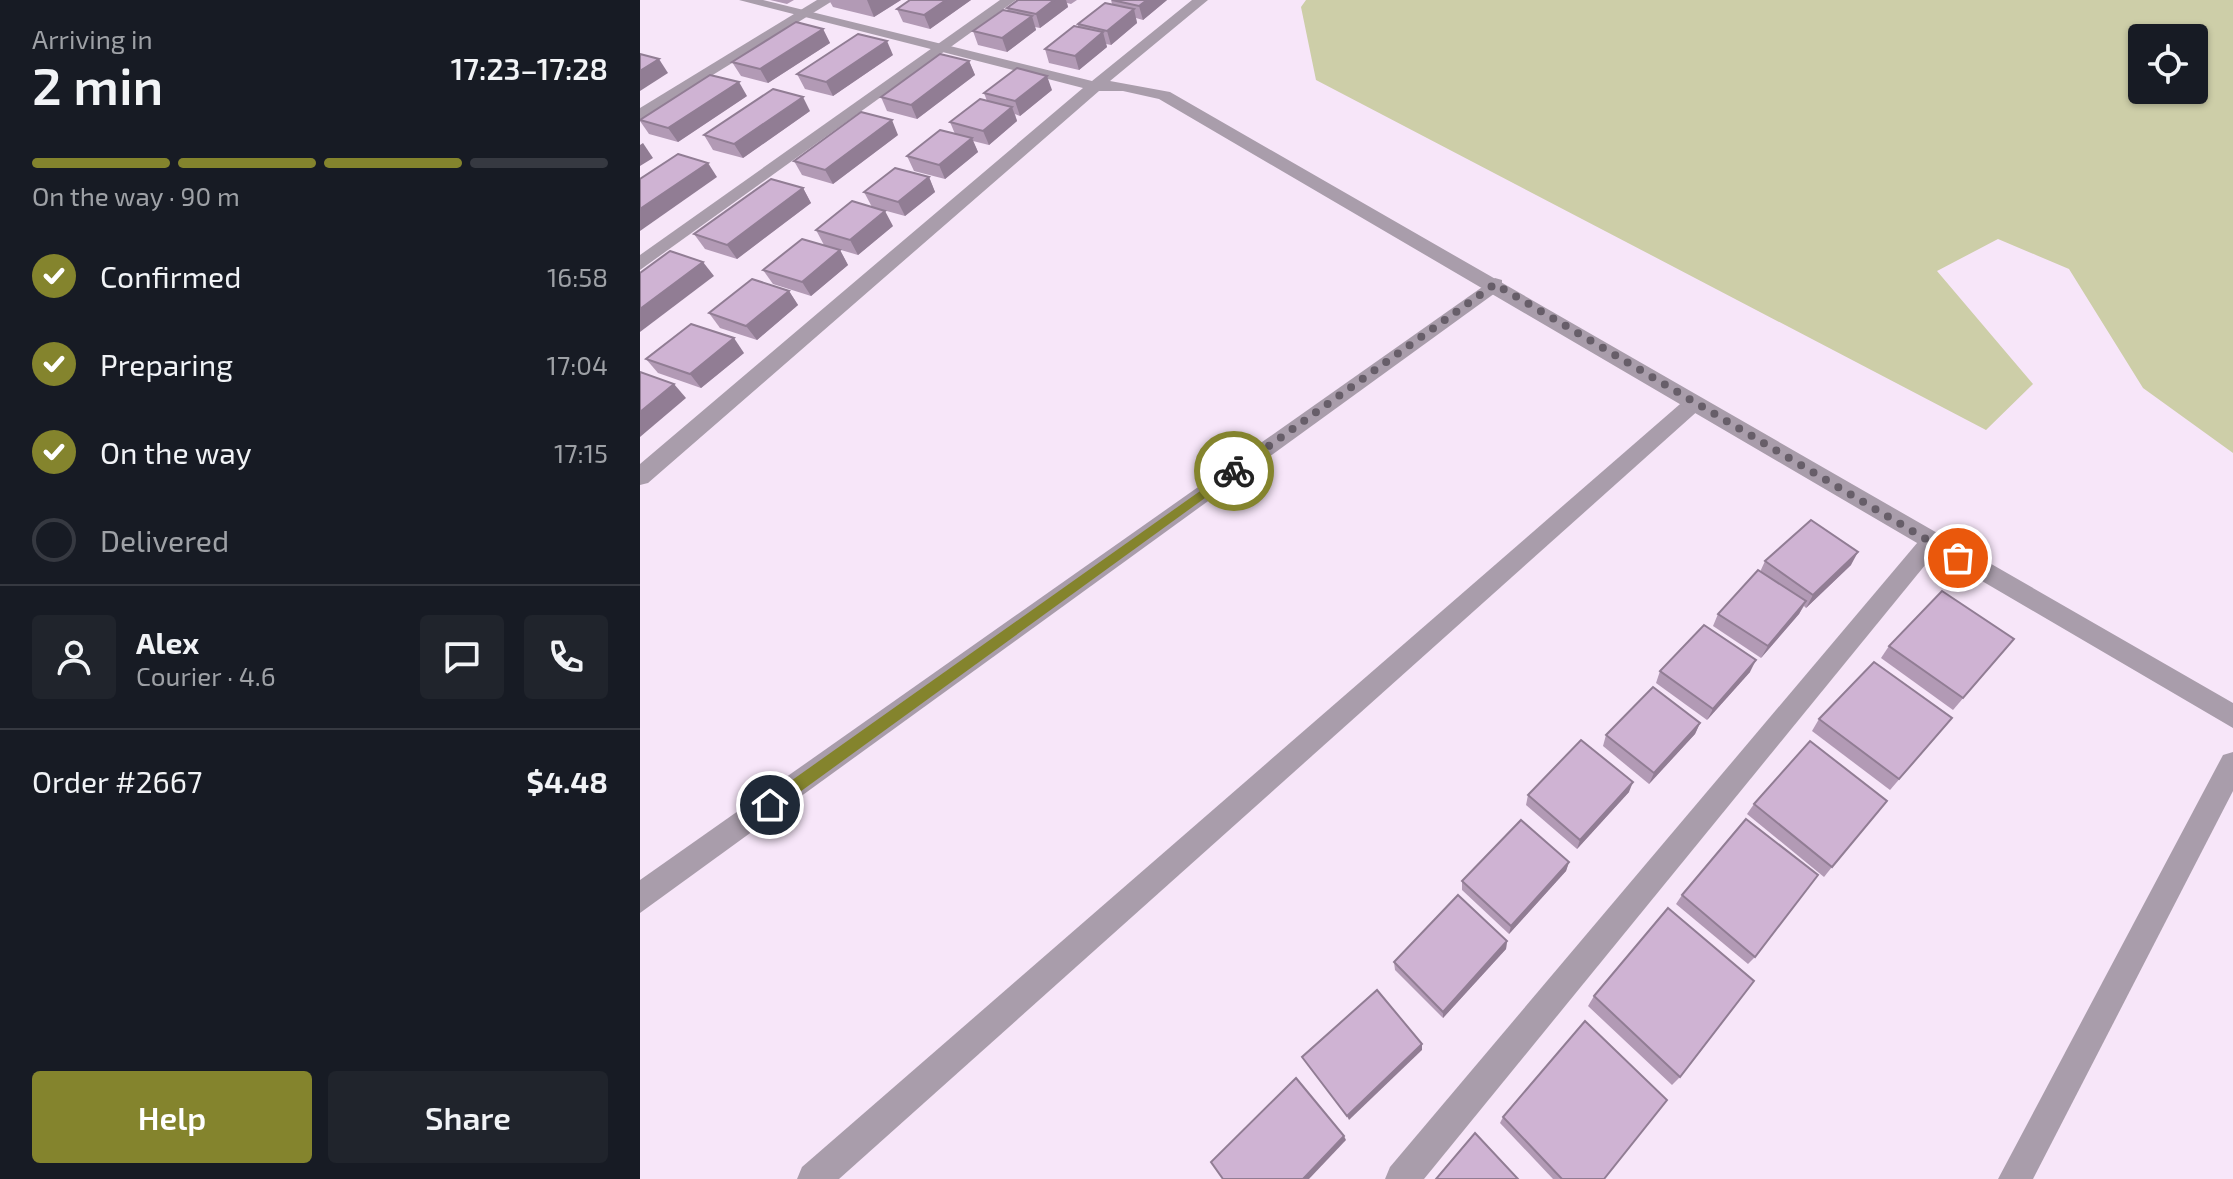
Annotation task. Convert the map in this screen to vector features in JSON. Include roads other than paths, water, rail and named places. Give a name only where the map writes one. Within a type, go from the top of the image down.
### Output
[{"type":"street","points":[[746,0],[1095,86],[1123,86],[1164,95],[1495,284],[2233,716]]},
{"type":"street","points":[[640,115],[827,0]]},
{"type":"street","points":[[640,264],[1009,0]]},
{"type":"street","points":[[640,477],[1095,86],[1201,0]]},
{"type":"street","points":[[640,898],[1495,284]]},
{"type":"street","points":[[814,1179],[1694,403]]},
{"type":"street","points":[[1402,1179],[1931,542]]},
{"type":"street","points":[[2015,1179],[2233,764]]}]
